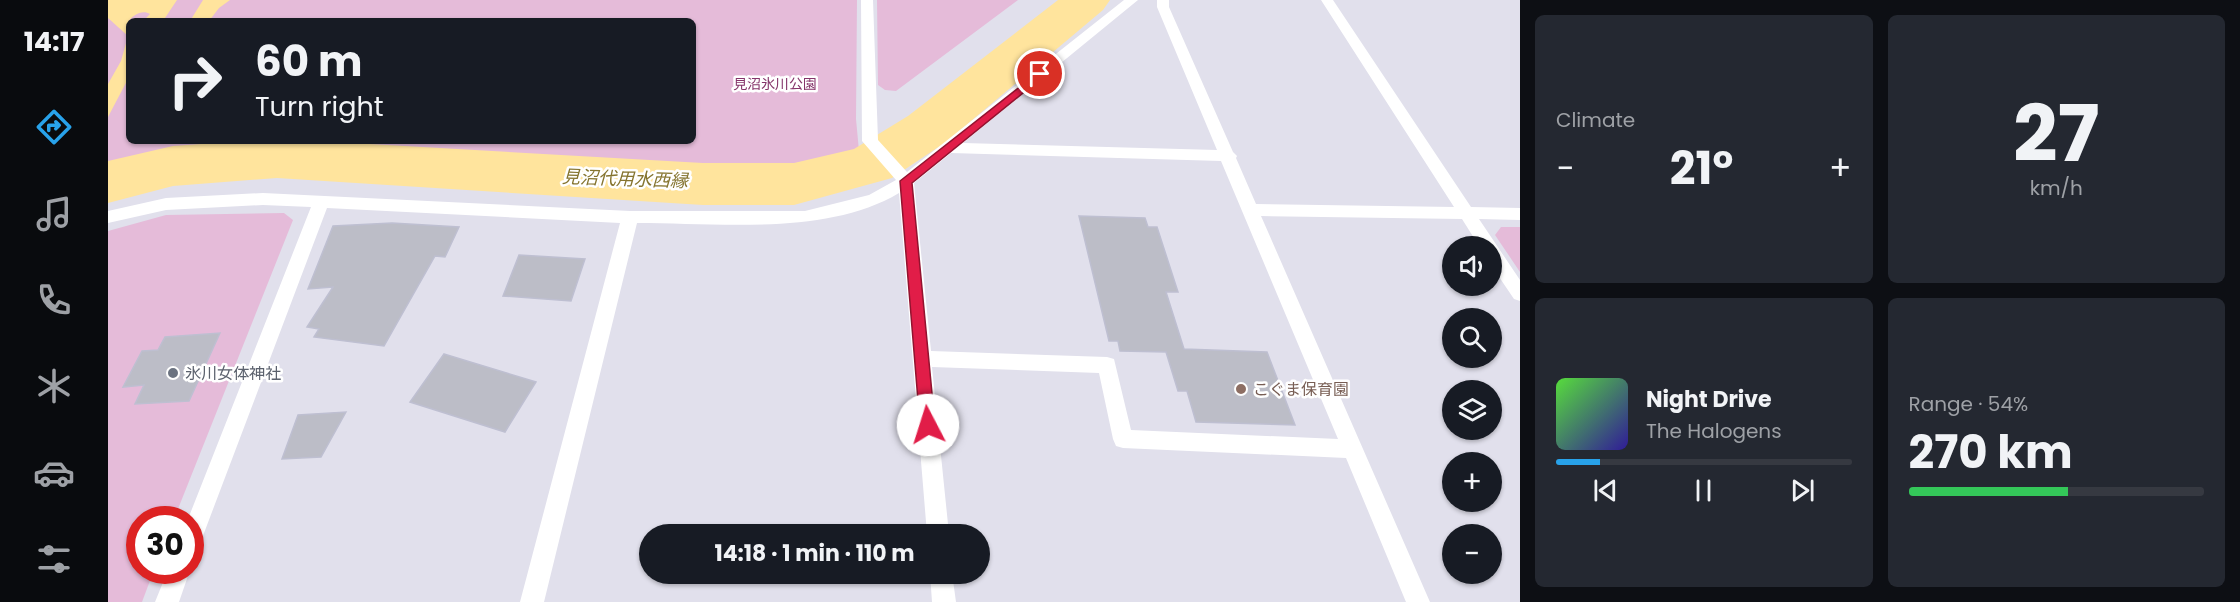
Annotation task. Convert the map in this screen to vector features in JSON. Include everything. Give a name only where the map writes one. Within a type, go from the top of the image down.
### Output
[{"type":"street","points":[[867,0],[870,141],[906,181],[937,524]]},
{"type":"street","points":[[108,217],[166,204],[263,199],[630,217],[805,217],[874,200],[906,181],[1132,0]]},
{"type":"street","points":[[1163,0],[1163,7],[1229,156],[1418,602]]},
{"type":"street","points":[[1327,0],[1481,236]]},
{"type":"street","points":[[948,148],[1229,156]]},
{"type":"street","points":[[204,506],[321,202]]},
{"type":"street","points":[[1252,210],[1520,214]]},
{"type":"street","points":[[532,602],[630,217]]},
{"type":"street","points":[[1502,267],[1520,294]]},
{"type":"street","points":[[922,360],[1107,365],[1123,440],[1353,449]]},
{"type":"street","points":[[167,602],[174,584]]},
{"type":"street","points":[[942,584],[944,602]]},
{"type":"green space","name":"見沼氷川公園","points":[[108,0],[857,0],[856,119],[859,151],[818,164],[763,171],[275,144],[201,151],[108,168]]},
{"type":"green space","points":[[877,0],[1018,0],[896,91],[885,90],[878,85]]},
{"type":"green space","name":"氷川女体神社","points":[[284,213],[293,220],[179,506],[126,506],[126,584],[149,584],[142,602],[108,602],[108,231],[166,215]]},
{"type":"green space","points":[[1501,227],[1520,227],[1520,272],[1502,245],[1502,236],[1495,235]]},
{"type":"shaded area","points":[[108,0],[177,0],[165,18],[146,18],[150,14],[144,12],[132,18],[126,18],[126,34],[108,18]]},
{"type":"shaded area","points":[[203,0],[230,0],[219,8],[211,18],[192,18]]},
{"type":"shaded area","points":[[126,43],[126,83],[108,117],[108,84],[121,61]]},
{"type":"building","points":[[1079,216],[1145,218],[1148,227],[1157,227],[1178,292],[1166,292],[1184,349],[1267,352],[1295,425],[1196,422],[1187,391],[1178,391],[1166,352],[1120,351],[1118,341],[1109,341]]},
{"type":"building","points":[[392,223],[459,227],[445,257],[435,256],[384,346],[314,337],[319,329],[307,327],[333,287],[308,289],[333,226]]},
{"type":"building","points":[[519,255],[585,259],[571,301],[503,296]]},
{"type":"building","points":[[220,333],[189,401],[135,404],[144,385],[123,387],[142,351],[158,350],[165,337]]},
{"type":"building","points":[[444,354],[536,382],[505,432],[410,402]]},
{"type":"building","points":[[346,412],[321,457],[282,459],[298,415]]},
{"type":"waterway","name":"見沼代用水西縁","points":[[108,182],[173,166],[277,158],[703,184],[794,184],[872,164],[927,129],[1087,0]]},
{"type":"place","name":"氷川女体神社","points":[[173,373]]},
{"type":"place","name":"こぐま保育園","points":[[1241,389]]},
{"type":"route","points":[[928,425],[906,181],[1040,74]]}]
